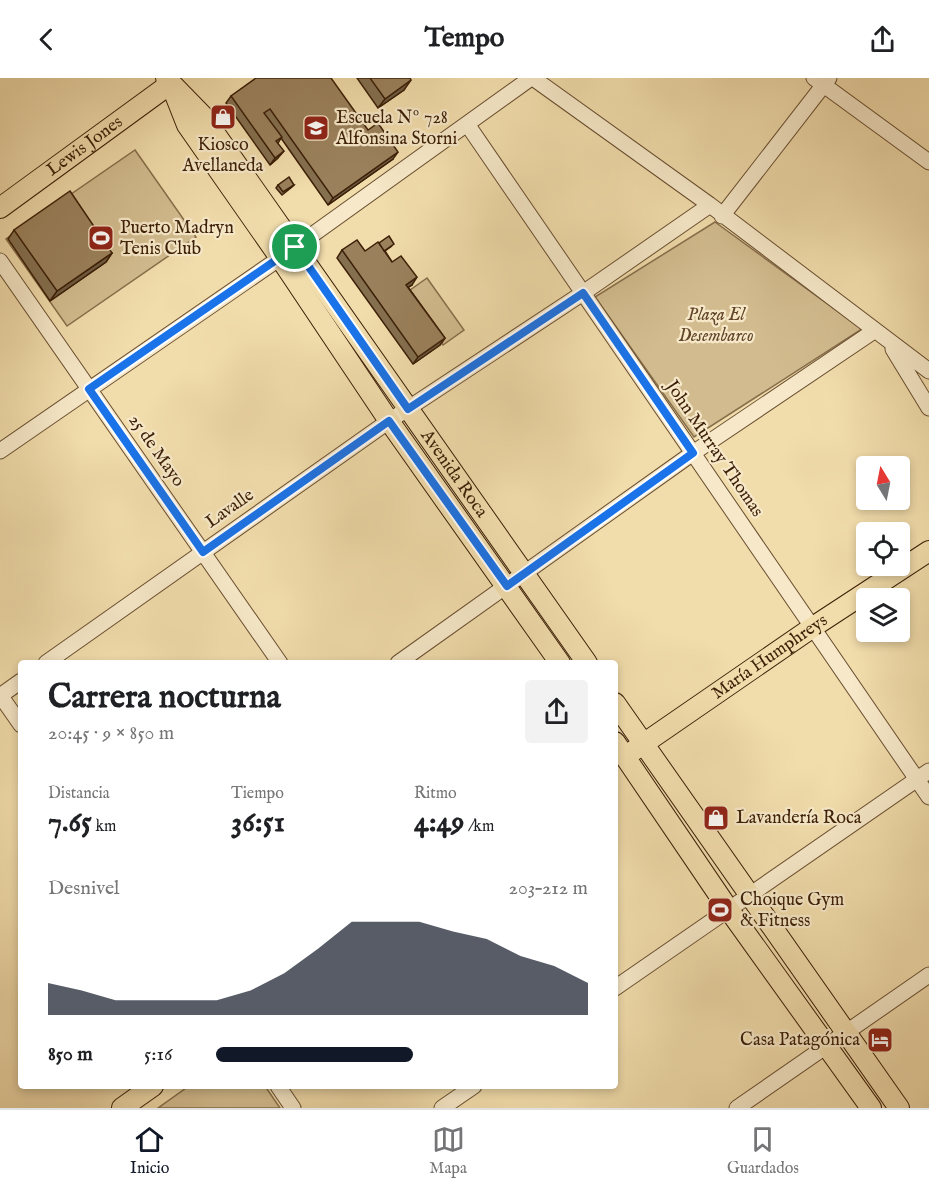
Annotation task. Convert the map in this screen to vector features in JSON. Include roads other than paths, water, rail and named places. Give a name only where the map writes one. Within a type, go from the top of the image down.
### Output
[{"type":"main road","name":"Lewis Jones","points":[[0,208],[172,80]]},
{"type":"main road","name":"Avenida Roca","points":[[172,80],[187,125],[408,409],[585,660]]},
{"type":"main road","name":"Avenida Roca","points":[[287,253],[389,421],[558,660]]},
{"type":"main road","name":"María Humphreys","points":[[618,754],[643,744],[813,627],[929,551]]},
{"type":"main road","points":[[618,707],[899,1108]]},
{"type":"main road","points":[[618,754],[871,1108]]},
{"type":"main road","points":[[122,1108],[149,1089]]},
{"type":"street","points":[[0,451],[287,253],[532,78],[716,211],[929,371]]},
{"type":"street","points":[[822,80],[929,162]]},
{"type":"street","name":"Lavalle","points":[[50,660],[389,421],[583,293],[716,211],[822,80]]},
{"type":"street","name":"John Murray Thomas","points":[[467,124],[813,627],[923,775],[929,797]]},
{"type":"street","name":"25 de Mayo","points":[[0,261],[278,660]]},
{"type":"street","points":[[402,660],[693,453],[874,331]]},
{"type":"street","points":[[888,341],[929,408]]},
{"type":"street","points":[[18,683],[0,695],[18,721]]},
{"type":"street","points":[[618,986],[923,775]]},
{"type":"street","points":[[737,1108],[929,975]]},
{"type":"street","points":[[280,1089],[293,1108]]},
{"type":"street","points":[[442,1108],[470,1089]]},
{"type":"place","name":"Kiosco Avellaneda","points":[[223,117]]},
{"type":"place","name":"Escuela Nº 728 Alfonsina Storni","points":[[316,128]]},
{"type":"place","name":"Puerto Madryn Tenis Club","points":[[101,238]]},
{"type":"place","name":"Lavandería Roca","points":[[716,818]]},
{"type":"place","name":"Choique Gym & Fitness","points":[[720,910]]},
{"type":"place","name":"Casa Patagónica","points":[[880,1040]]},
{"type":"park label","name":"Plaza El Desembarco","points":[[716,325]]}]
